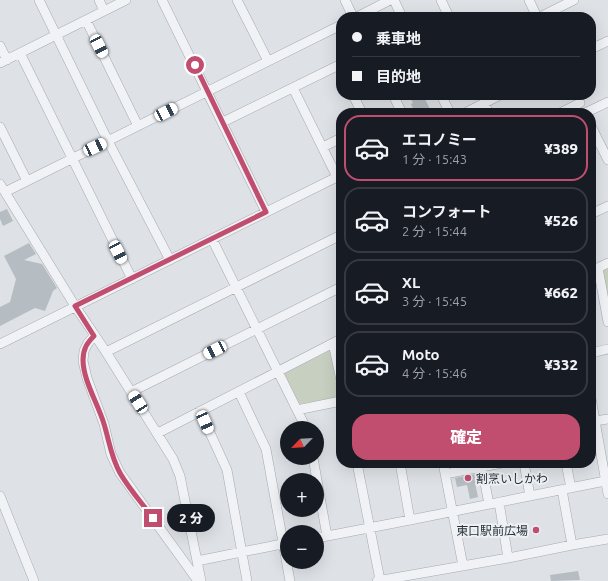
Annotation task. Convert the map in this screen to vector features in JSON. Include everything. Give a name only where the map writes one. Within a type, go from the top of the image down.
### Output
[{"type":"street","points":[[39,0],[108,141],[170,260]]},
{"type":"street","points":[[99,0],[104,11]]},
{"type":"street","points":[[0,46],[3,61],[126,0]]},
{"type":"street","points":[[162,0],[208,90],[266,212]]},
{"type":"street","points":[[237,0],[268,61]]},
{"type":"street","points":[[345,0],[351,12]]},
{"type":"street","points":[[367,12],[390,0]]},
{"type":"street","points":[[394,0],[400,12]]},
{"type":"street","points":[[441,0],[447,12]]},
{"type":"street","points":[[529,0],[535,12]]},
{"type":"street","points":[[548,12],[573,0]]},
{"type":"street","points":[[86,20],[138,126]]},
{"type":"street","points":[[200,581],[198,561],[180,476],[173,459],[158,433],[75,306],[2,188],[27,181],[336,27]]},
{"type":"street","points":[[596,47],[608,41]]},
{"type":"street","points":[[20,53],[132,279]]},
{"type":"street","points":[[223,122],[336,68]]},
{"type":"street","points":[[293,88],[336,171]]},
{"type":"street","points":[[473,108],[486,100]]},
{"type":"street","points":[[566,108],[577,100]]},
{"type":"street","points":[[595,108],[608,102]]},
{"type":"street","points":[[0,127],[27,181]]},
{"type":"street","points":[[596,135],[607,154]]},
{"type":"street","points":[[323,147],[336,140]]},
{"type":"street","points":[[0,344],[336,177]]},
{"type":"street","points":[[596,212],[608,206]]},
{"type":"street","points":[[106,352],[336,238]]},
{"type":"street","points":[[212,239],[302,421]]},
{"type":"street","points":[[596,269],[608,263]]},
{"type":"street","points":[[596,277],[608,322]]},
{"type":"street","points":[[131,392],[336,289]]},
{"type":"street","points":[[94,336],[84,351],[83,361],[87,378],[104,424],[111,454],[120,473],[200,581]]},
{"type":"street","points":[[158,433],[336,342]]},
{"type":"street","points":[[596,352],[608,350]]},
{"type":"street","points":[[238,392],[266,449],[281,525]]},
{"type":"street","points":[[297,410],[336,402]]},
{"type":"street","points":[[200,411],[227,470],[247,581]]},
{"type":"street","points":[[596,421],[608,419]]},
{"type":"street","points":[[596,448],[607,480],[608,494]]},
{"type":"street","points":[[314,465],[328,536]]},
{"type":"street","points":[[358,468],[370,528],[378,581],[608,540]]},
{"type":"street","points":[[401,468],[410,520]]},
{"type":"street","points":[[444,468],[463,566]]},
{"type":"street","points":[[445,474],[470,468]]},
{"type":"street","points":[[483,468],[489,504]]},
{"type":"street","points":[[525,468],[530,496]]},
{"type":"street","points":[[566,468],[572,546]]},
{"type":"street","points":[[324,537],[607,480]]},
{"type":"street","points":[[0,496],[34,581]]},
{"type":"street","points":[[498,502],[508,558]]},
{"type":"street","points":[[198,561],[280,545]]},
{"type":"street","points":[[288,569],[290,581]]},
{"type":"green space","points":[[608,266],[608,303],[603,268]]},
{"type":"green space","points":[[331,350],[336,376],[336,398],[299,404],[284,373]]},
{"type":"building","points":[[412,100],[426,100],[430,108],[413,108],[411,104],[413,103]]},
{"type":"building","points":[[7,209],[13,221],[3,226],[0,219],[0,212]]},
{"type":"building","points":[[29,243],[36,254],[24,260],[42,264],[57,288],[53,291],[45,311],[35,308],[0,326],[0,307],[10,302],[16,279],[4,256]]},
{"type":"building","points":[[477,474],[479,483],[475,483],[478,497],[470,499],[467,485],[457,487],[455,478]]},
{"type":"building","points":[[578,571],[580,580],[551,581],[550,575]]},
{"type":"place","name":"割烹いしかわ","points":[[468,478]]},
{"type":"place","name":"東口駅前広場","points":[[536,530]]},
{"type":"route","points":[[153,518],[120,473],[111,454],[104,424],[87,378],[83,361],[84,351],[94,336],[75,306],[266,212],[195,65]]}]
